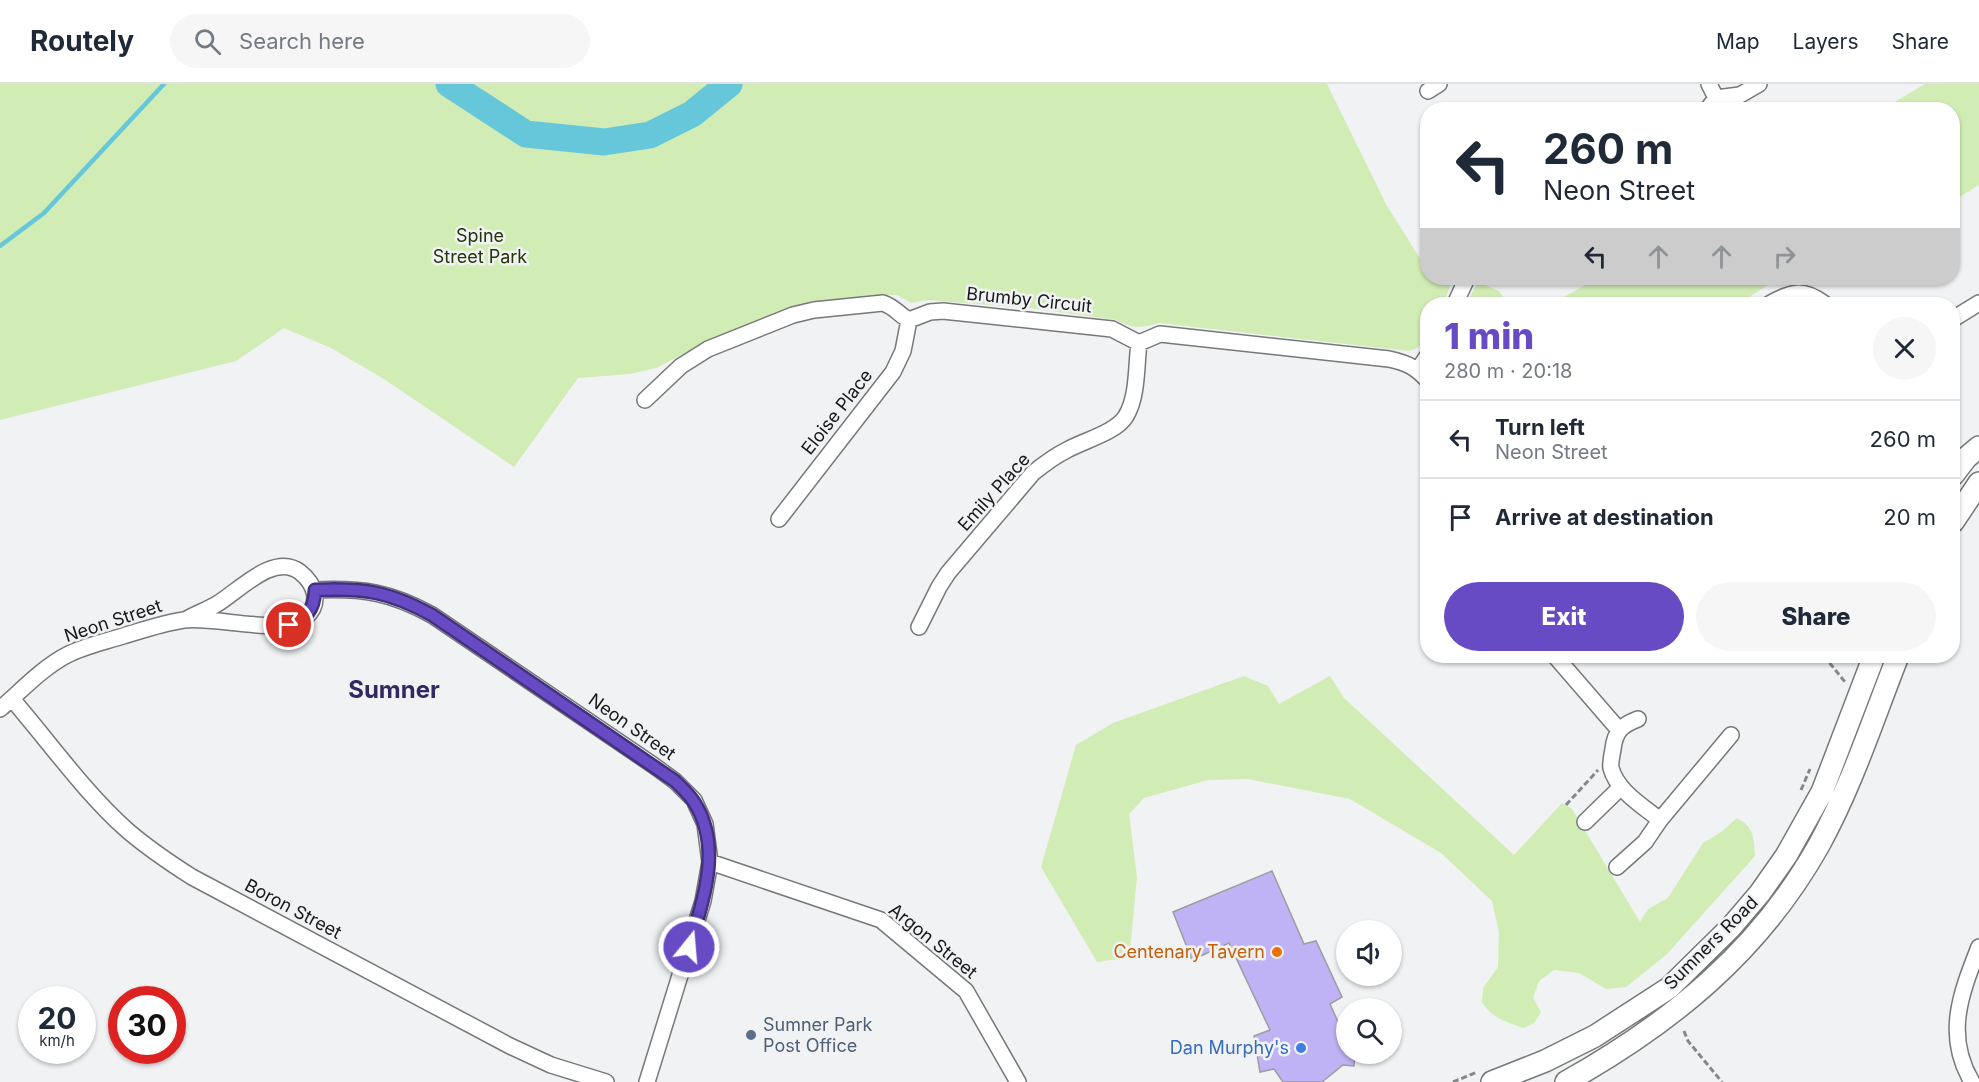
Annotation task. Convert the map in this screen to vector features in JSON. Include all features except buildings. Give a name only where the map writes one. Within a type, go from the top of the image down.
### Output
[{"type":"main road","points":[[1960,466],[1979,447]]},
{"type":"main road","points":[[1960,512],[1979,483]]},
{"type":"main road","name":"Sumners Road","points":[[1488,1075],[1545,1061],[1595,1036],[1670,988],[1731,927],[1760,893],[1786,856],[1822,792],[1871,663]]},
{"type":"main road","name":"Sumners Road","points":[[1566,1082],[1608,1059],[1666,1019],[1737,957],[1780,904],[1818,846],[1844,795],[1895,663]]},
{"type":"street","points":[[1708,84],[1712,102]]},
{"type":"street","points":[[1718,102],[1740,95],[1759,84]]},
{"type":"street","points":[[1781,297],[1796,292],[1814,297]]},
{"type":"street","points":[[645,400],[681,366],[696,356],[793,315],[814,310],[884,303],[892,306],[901,316],[909,320]]},
{"type":"street","points":[[1960,315],[1979,303]]},
{"type":"street","name":"Brumby Circuit","points":[[909,320],[930,312],[943,311],[1112,328],[1139,344]]},
{"type":"street","name":"Eloise Place","points":[[779,519],[893,372],[903,351],[909,320]]},
{"type":"street","points":[[1139,344],[1160,334],[1403,362],[1420,373]]},
{"type":"street","name":"Emily Place","points":[[919,627],[948,573],[1033,473],[1066,450],[1116,427],[1126,417],[1132,399],[1139,344]]},
{"type":"street","name":"Neon Street","points":[[6,704],[47,668],[66,655],[84,647],[185,620],[218,603],[257,575],[276,567],[294,568],[309,579],[315,590],[314,604],[305,618],[289,625],[266,626],[216,620],[185,620]]},
{"type":"street","name":"Neon Street","points":[[315,590],[345,589],[375,592],[406,601],[432,615],[653,765],[675,781],[693,800],[705,824],[710,862],[702,902],[647,1082]]},
{"type":"street","points":[[1561,663],[1619,729]]},
{"type":"street","name":"Boron Street","points":[[6,704],[128,830],[159,855],[192,877],[510,1046],[551,1065],[606,1082]]},
{"type":"street","points":[[1638,719],[1619,729],[1614,741],[1611,767],[1621,787],[1660,820]]},
{"type":"street","points":[[1617,867],[1645,842],[1660,820],[1731,735]]},
{"type":"street","points":[[1585,822],[1621,787]]},
{"type":"street","name":"Argon Street","points":[[710,862],[881,920],[966,991],[1018,1082]]},
{"type":"street","points":[[1972,1082],[1963,1067],[1956,1034],[1961,995],[1979,946]]},
{"type":"path","points":[[1830,663],[1845,682],[1848,673]]},
{"type":"path","points":[[1797,798],[1811,766]]},
{"type":"path","points":[[1566,805],[1598,770],[1611,767]]},
{"type":"path","points":[[1683,1031],[1688,1041],[1722,1082]]},
{"type":"path","points":[[1454,1082],[1488,1075]]},
{"type":"green space","name":"Spine Street Park","points":[[0,84],[1327,84],[1387,206],[1420,258],[1420,285],[1451,285],[1446,297],[1420,297],[1420,345],[1409,351],[1159,323],[1142,327],[1132,326],[1117,320],[1029,308],[928,300],[911,303],[897,295],[880,295],[697,347],[656,368],[630,374],[578,378],[514,467],[384,379],[331,348],[284,328],[236,361],[0,420]]},
{"type":"green space","points":[[1925,84],[1979,84],[1979,185],[1960,197],[1960,102],[1895,102]]},
{"type":"green space","points":[[1476,285],[1485,285],[1499,291],[1503,297],[1470,297]]},
{"type":"green space","points":[[1585,285],[1768,285],[1749,297],[1564,297]]},
{"type":"green space","points":[[1244,676],[1268,686],[1279,704],[1330,676],[1344,698],[1514,855],[1562,803],[1572,809],[1640,922],[1648,909],[1668,898],[1703,843],[1721,832],[1737,818],[1750,829],[1755,856],[1666,955],[1626,987],[1606,989],[1579,973],[1554,970],[1539,981],[1533,998],[1541,1012],[1534,1023],[1524,1028],[1495,1016],[1482,1002],[1483,988],[1498,967],[1499,932],[1492,901],[1441,853],[1350,799],[1248,779],[1208,780],[1144,798],[1129,814],[1137,877],[1130,950],[1117,959],[1097,962],[1041,867],[1076,745],[1113,723]]},
{"type":"waterway","points":[[0,246],[44,213],[164,84]]},
{"type":"waterway","points":[[449,84],[526,134],[604,142],[650,135],[692,114],[729,84]]},
{"type":"place","name":"Centenary Tavern","points":[[1277,952]]},
{"type":"place","name":"Sumner Park Post Office","points":[[751,1035]]},
{"type":"place","name":"Dan Murphy's","points":[[1301,1048]]},
{"type":"district","name":"Sumner","points":[[394,690]]},
{"type":"route","points":[[289,625],[305,618],[314,604],[315,590],[345,589],[375,592],[406,601],[432,615],[675,781],[693,800],[705,824],[710,862],[702,902],[689,947]]}]
